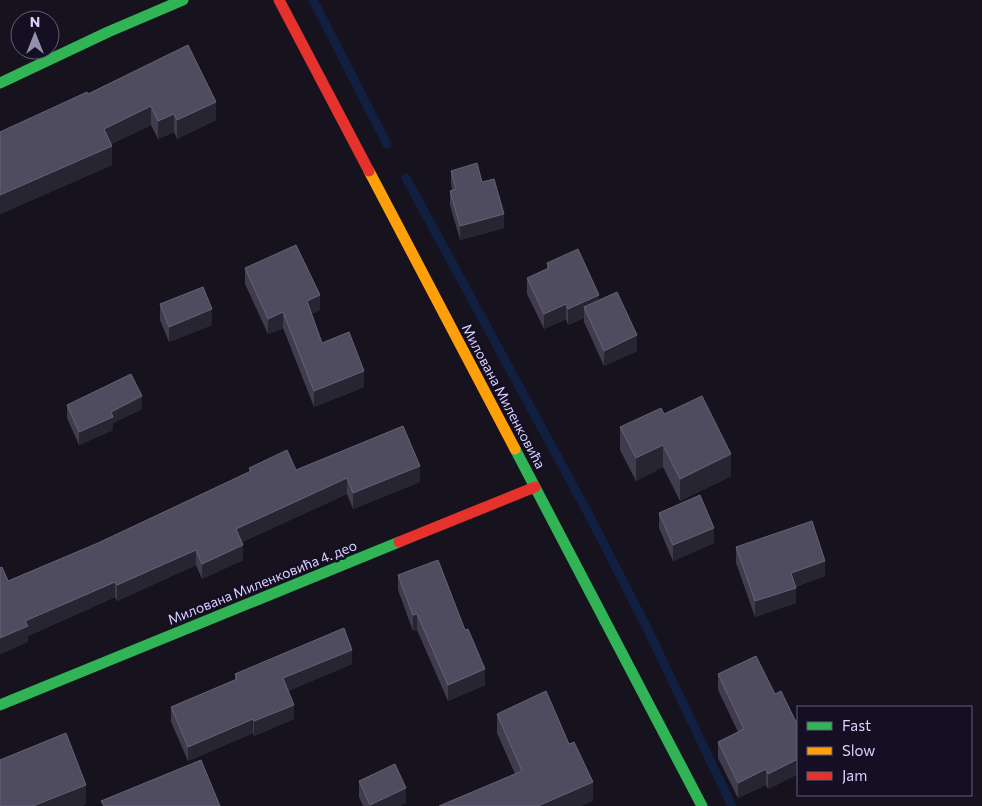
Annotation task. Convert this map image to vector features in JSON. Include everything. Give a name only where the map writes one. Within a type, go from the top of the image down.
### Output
[{"type":"street","points":[[0,83],[108,32],[183,0]]},
{"type":"street","name":"Милована Миленковића","points":[[279,0],[702,806]]},
{"type":"street","name":"Милована Миленковића 4. део","points":[[0,705],[535,487]]},
{"type":"building","points":[[188,45],[216,102],[177,120],[174,114],[158,121],[151,106],[104,129],[112,146],[0,195],[0,132],[87,92],[88,94]]},
{"type":"building","points":[[477,163],[482,182],[494,179],[504,214],[460,226],[450,191],[456,189],[451,171]]},
{"type":"building","points":[[296,245],[320,295],[307,301],[322,343],[349,332],[364,371],[314,391],[283,312],[268,319],[245,268]]},
{"type":"building","points":[[578,249],[599,295],[568,309],[566,304],[544,314],[527,278],[549,268],[547,263]]},
{"type":"building","points":[[203,287],[212,309],[169,327],[160,304]]},
{"type":"building","points":[[617,292],[637,335],[604,351],[584,307]]},
{"type":"building","points":[[131,374],[142,396],[111,412],[113,417],[79,432],[67,405]]},
{"type":"building","points":[[702,396],[731,454],[680,479],[663,445],[636,458],[620,427],[661,408],[664,414]]},
{"type":"building","points":[[403,426],[420,466],[353,493],[347,478],[236,529],[243,545],[202,564],[196,550],[117,585],[115,582],[25,621],[28,626],[0,638],[0,568],[2,567],[8,581],[98,543],[251,471],[249,468],[287,450],[296,470]]},
{"type":"building","points":[[700,495],[714,528],[673,545],[659,513]]},
{"type":"building","points":[[812,521],[825,561],[791,573],[796,588],[755,601],[736,547]]},
{"type":"building","points":[[438,560],[465,630],[468,629],[485,669],[448,685],[417,614],[413,615],[398,575]]},
{"type":"building","points":[[344,628],[352,650],[283,678],[294,705],[254,721],[253,719],[188,747],[171,707],[237,679],[235,674]]},
{"type":"building","points":[[756,656],[775,694],[781,691],[797,724],[797,760],[768,774],[766,769],[738,783],[718,742],[744,729],[718,674]]},
{"type":"building","points":[[546,691],[569,744],[574,742],[593,782],[538,806],[439,806],[522,771],[497,714]]},
{"type":"building","points":[[66,733],[86,785],[33,806],[0,806],[0,760]]},
{"type":"building","points":[[201,760],[220,806],[104,806],[101,801]]},
{"type":"building","points":[[395,764],[406,788],[370,805],[359,781]]},
{"type":"waterway","points":[[313,0],[387,144]]},
{"type":"waterway","points":[[406,178],[589,515],[648,630],[732,806]]},
{"type":"traffic: fast","points":[[0,83],[108,32],[183,0]]},
{"type":"traffic: fast","points":[[515,449],[702,806]]},
{"type":"traffic: fast","points":[[0,705],[399,542]]},
{"type":"traffic: slow","points":[[369,171],[515,449]]},
{"type":"traffic: jam","points":[[279,0],[369,171]]},
{"type":"traffic: jam","points":[[399,542],[535,487]]}]
